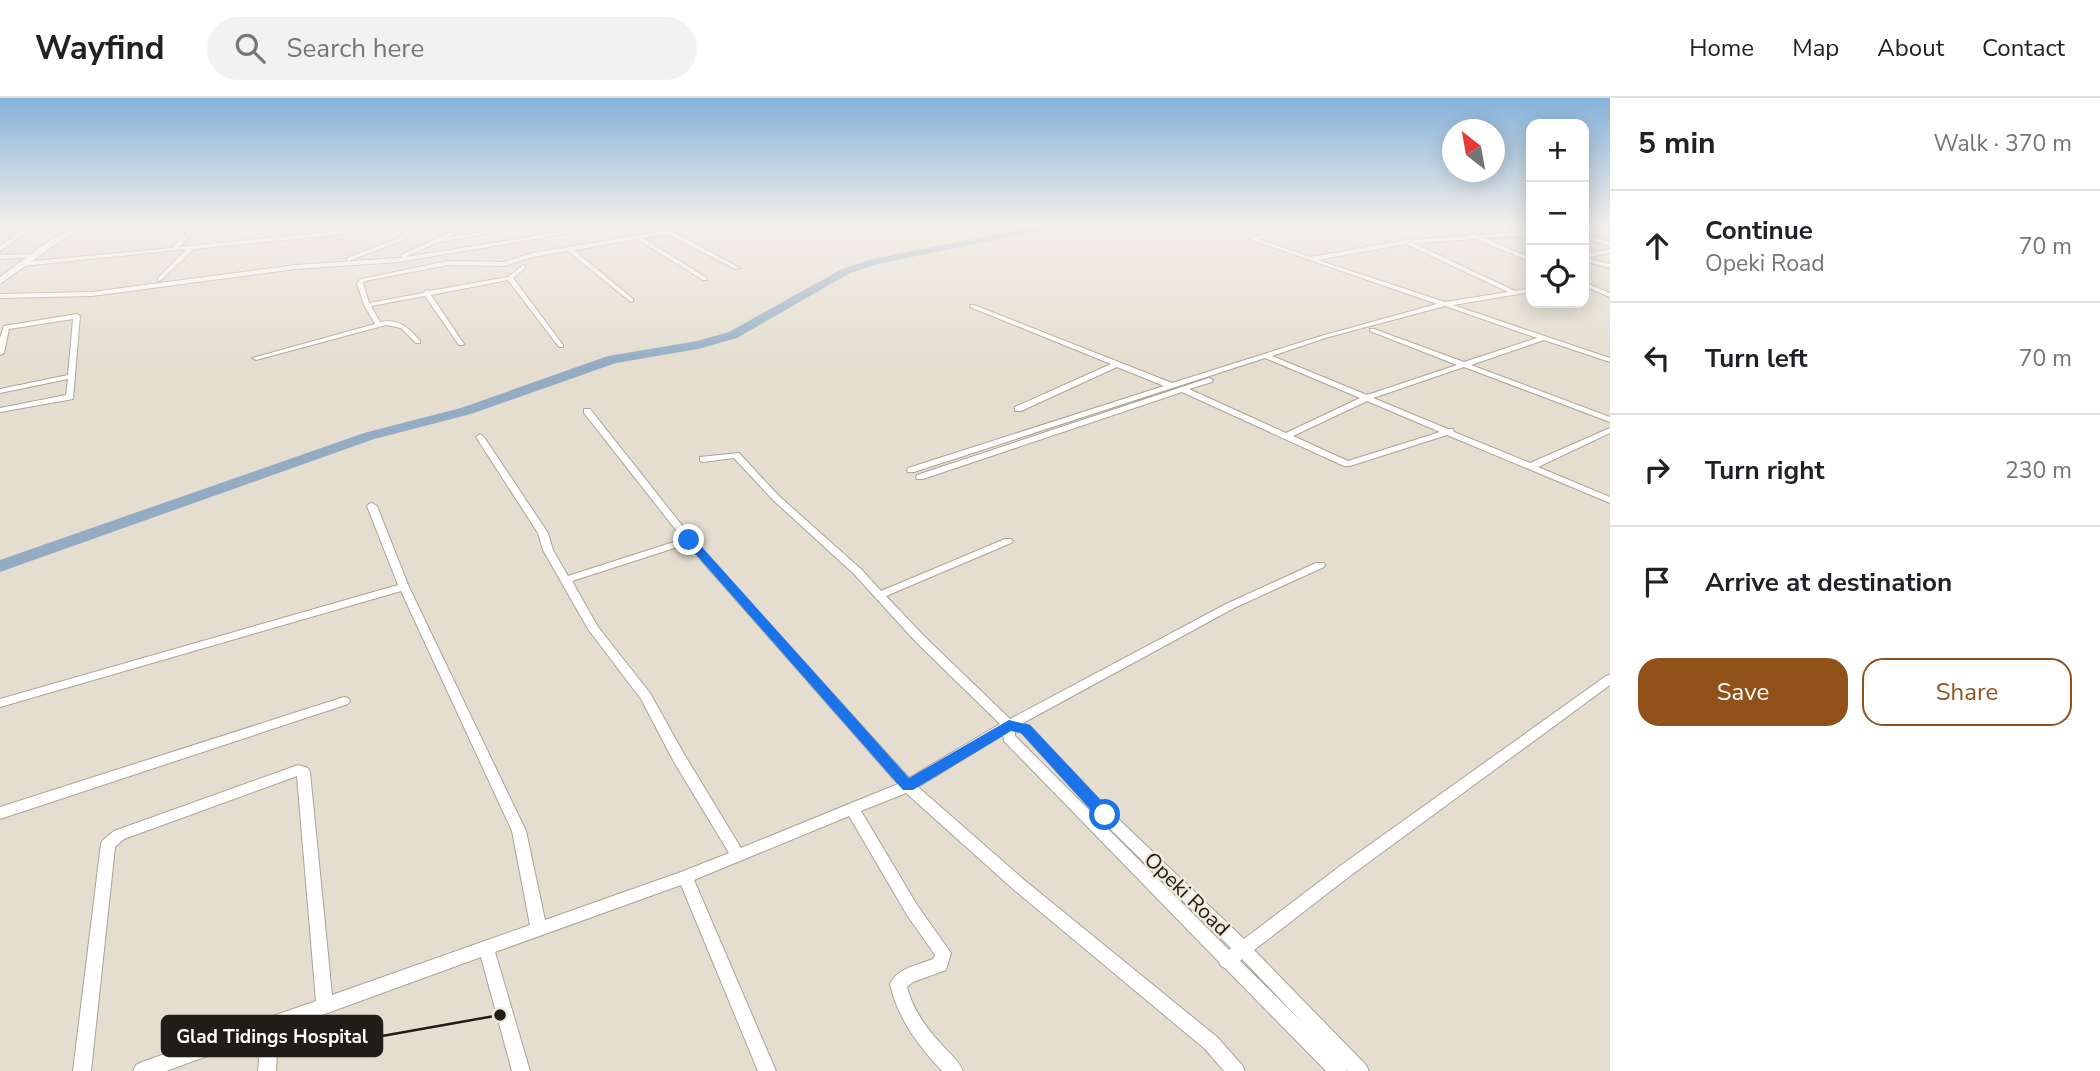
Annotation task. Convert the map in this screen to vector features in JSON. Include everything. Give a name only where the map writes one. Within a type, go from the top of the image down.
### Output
[{"type":"street","points":[[160,279],[168,271]]},
{"type":"street","points":[[0,296],[92,294],[272,271]]},
{"type":"street","points":[[376,271],[380,276]]},
{"type":"street","points":[[378,324],[367,304],[360,281],[404,271]]},
{"type":"street","points":[[367,304],[510,278],[518,271]]},
{"type":"street","points":[[597,271],[631,300]]},
{"type":"street","points":[[693,271],[705,279]]},
{"type":"street","points":[[1345,271],[1610,360]]},
{"type":"street","points":[[1469,271],[1513,292]]},
{"type":"street","points":[[510,278],[562,346]]},
{"type":"street","points":[[1589,286],[1610,295]]},
{"type":"street","points":[[911,470],[1263,355],[1447,306],[1526,291]]},
{"type":"street","points":[[426,292],[461,344]]},
{"type":"street","points":[[972,306],[1169,385]]},
{"type":"street","points":[[920,477],[1182,389],[1447,306]]},
{"type":"street","points":[[0,353],[6,327],[77,316],[69,397],[0,410]]},
{"type":"street","points":[[256,358],[378,324],[399,324],[418,342]]},
{"type":"street","points":[[1372,330],[1610,420]]},
{"type":"street","points":[[1285,437],[1369,397],[1543,338]]},
{"type":"street","points":[[1263,355],[1369,397],[1610,500]]},
{"type":"street","points":[[1017,409],[1117,364]]},
{"type":"street","points":[[0,391],[72,376]]},
{"type":"street","points":[[1182,389],[1285,437],[1352,464],[1450,431]]},
{"type":"street","points":[[587,411],[689,540],[908,786],[1018,884],[1211,1043],[1236,1071]]},
{"type":"street","points":[[1532,466],[1610,430]]},
{"type":"street","points":[[480,437],[543,533],[548,550],[602,641],[646,696],[678,758],[738,855]]},
{"type":"street","name":"Opeki Road","points":[[703,459],[736,455],[776,498],[880,595],[1009,725],[1026,729],[1105,815],[1243,949],[1360,1071]]},
{"type":"street","points":[[372,506],[404,587],[519,831],[539,929]]},
{"type":"street","points":[[565,580],[689,540]]},
{"type":"street","points":[[880,595],[1008,541]]},
{"type":"street","points":[[142,1071],[685,877],[908,786],[1009,725],[1230,607],[1320,565]]},
{"type":"street","points":[[0,703],[404,587]]},
{"type":"street","points":[[1227,961],[1610,679]]},
{"type":"street","points":[[0,813],[344,701]]},
{"type":"street","name":"Opeki Road","points":[[1009,725],[1009,738],[1338,1071]]},
{"type":"street","points":[[82,1071],[108,844],[119,835],[298,770],[303,772],[305,819],[326,1004]]},
{"type":"street","points":[[852,808],[912,910],[943,953],[940,965],[908,976],[898,984],[901,999],[922,1035],[954,1071]]},
{"type":"street","points":[[1090,821],[1105,815]]},
{"type":"street","points":[[685,877],[767,1071]]},
{"type":"street","points":[[486,947],[521,1071]]},
{"type":"street","points":[[267,1071],[270,1026]]},
{"type":"waterway","points":[[0,566],[369,436],[466,411],[613,359],[698,345],[733,335],[845,271]]},
{"type":"place","name":"Glad Tidings Hospital","points":[[500,1015]]},
{"type":"route","points":[[689,540],[908,786],[1009,725],[1026,729],[1105,815]]}]
